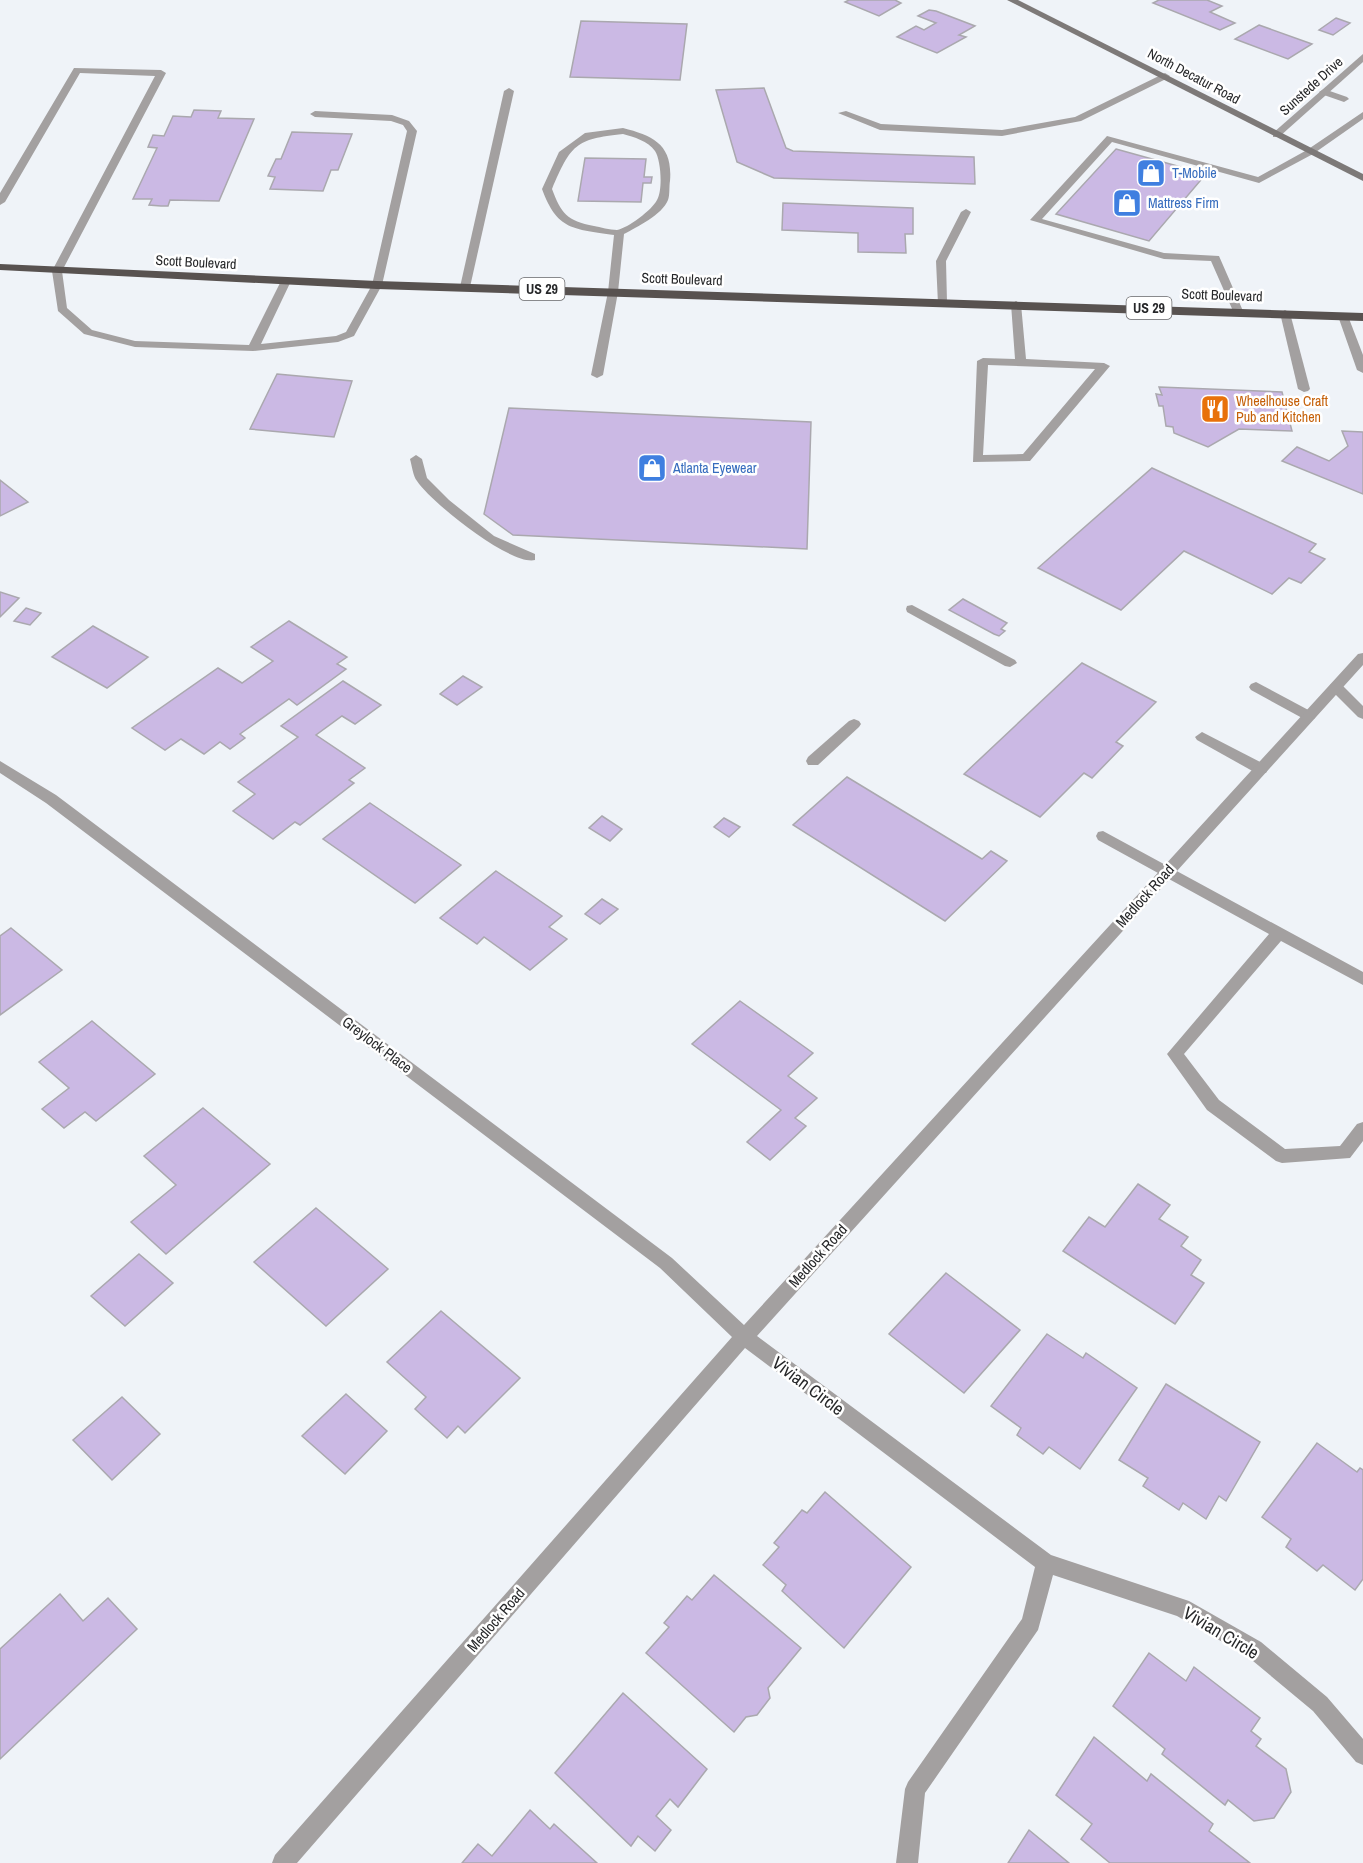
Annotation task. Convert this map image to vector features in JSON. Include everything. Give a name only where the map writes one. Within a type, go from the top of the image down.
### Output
[{"type":"highway","name":"Scott Boulevard","points":[[0,267],[377,285],[1238,311],[1363,317]]},
{"type":"main road","name":"North Decatur Road","points":[[1011,0],[1363,178]]},
{"type":"street","name":"Sunstede Drive","points":[[1276,135],[1363,57]]},
{"type":"street","points":[[1,197],[77,70],[161,73],[57,271],[62,309],[88,332],[135,344],[253,348],[338,339],[350,334],[377,285],[390,238],[412,131],[406,123],[392,118],[315,114]]},
{"type":"street","points":[[843,112],[880,127],[1002,133],[1078,119],[1165,76]]},
{"type":"street","points":[[465,287],[509,91]]},
{"type":"street","points":[[1324,92],[1344,99]]},
{"type":"street","points":[[1238,311],[1215,258],[1164,256],[1035,219],[1110,138],[1259,180],[1310,152],[1363,115]]},
{"type":"street","points":[[623,131],[642,136],[660,148],[666,166],[663,200],[645,219],[619,233],[581,226],[565,219],[555,211],[547,189],[562,154],[588,135],[623,131]]},
{"type":"street","points":[[942,302],[941,261],[966,212]]},
{"type":"street","points":[[597,375],[613,292],[619,233]]},
{"type":"street","points":[[253,348],[286,281]]},
{"type":"street","points":[[1016,304],[1021,363]]},
{"type":"street","points":[[1285,313],[1304,389]]},
{"type":"street","points":[[1343,316],[1363,370]]},
{"type":"street","points":[[983,361],[1021,363],[1104,366],[1026,458],[976,459],[983,361]]},
{"type":"street","points":[[416,459],[421,479],[445,503],[490,539],[531,557]]},
{"type":"street","points":[[912,609],[1010,663]]},
{"type":"street","name":"Medlock Road","points":[[283,1863],[744,1337],[1363,657]]},
{"type":"street","points":[[1256,687],[1309,716]]},
{"type":"street","points":[[1336,687],[1363,714]]},
{"type":"street","points":[[813,761],[854,724]]},
{"type":"street","points":[[1202,737],[1261,769]]},
{"type":"street","name":"Greylock Place","points":[[0,766],[51,799],[666,1263],[744,1337]]},
{"type":"street","points":[[1103,836],[1166,873],[1363,979]]},
{"type":"street","points":[[1279,933],[1175,1054],[1212,1105],[1282,1156],[1344,1153],[1363,1129]]},
{"type":"street","name":"Vivian Circle","points":[[744,1337],[1046,1563],[1182,1608],[1254,1649],[1320,1704],[1363,1755]]},
{"type":"street","points":[[907,1863],[915,1789],[1031,1623],[1046,1563]]},
{"type":"building","points":[[849,0],[895,0],[901,3],[879,16],[845,2]]},
{"type":"building","points":[[1159,0],[1207,0],[1222,6],[1210,12],[1235,23],[1220,30],[1153,3]]},
{"type":"building","points":[[929,10],[975,26],[959,35],[966,37],[937,53],[897,37],[916,26],[924,30],[936,23],[918,16]]},
{"type":"building","points":[[1336,18],[1350,23],[1333,35],[1319,30]]},
{"type":"building","points":[[581,21],[687,24],[680,80],[570,77]]},
{"type":"building","points":[[1259,25],[1312,44],[1288,59],[1235,39]]},
{"type":"building","points":[[764,88],[786,148],[793,151],[974,157],[975,184],[774,178],[737,162],[716,90]]},
{"type":"building","points":[[194,110],[221,111],[218,118],[254,119],[219,201],[170,200],[168,206],[161,206],[149,205],[152,199],[133,199],[157,148],[148,147],[153,135],[164,136],[173,116],[191,117]]},
{"type":"building","points":[[292,132],[352,134],[338,170],[331,170],[323,191],[270,189],[275,177],[268,176],[276,159],[281,159]]},
{"type":"building","points":[[1116,149],[1206,174],[1149,241],[1056,214]]},
{"type":"building","points":[[585,158],[646,159],[644,177],[652,177],[651,183],[643,183],[641,202],[578,201]]},
{"type":"building","points":[[783,203],[913,208],[913,234],[905,234],[906,253],[858,252],[858,233],[782,230]]},
{"type":"building","points":[[277,374],[352,381],[334,437],[250,429]]},
{"type":"building","points":[[1159,387],[1282,392],[1292,431],[1239,429],[1208,447],[1174,433],[1173,427],[1166,426],[1163,406],[1159,406],[1156,394],[1162,395]]},
{"type":"building","name":"Atlanta Eyewear","points":[[509,408],[811,422],[807,549],[513,535],[484,514]]},
{"type":"building","points":[[1342,431],[1363,432],[1363,494],[1282,461],[1297,447],[1329,461],[1348,446]]},
{"type":"building","points":[[1152,468],[1316,544],[1309,552],[1325,559],[1301,583],[1289,578],[1272,594],[1184,551],[1121,610],[1038,568]]},
{"type":"building","points":[[0,480],[28,502],[0,516]]},
{"type":"building","points":[[0,592],[19,598],[0,617]]},
{"type":"building","points":[[963,599],[1007,623],[1001,629],[1005,631],[999,636],[949,610]]},
{"type":"building","points":[[26,608],[41,613],[30,625],[14,621]]},
{"type":"building","points":[[289,621],[347,657],[337,664],[346,669],[297,705],[289,699],[240,734],[245,738],[230,749],[220,742],[204,754],[181,739],[165,750],[132,728],[218,668],[242,683],[273,661],[251,647]]},
{"type":"building","points":[[93,626],[148,657],[107,688],[52,657]]},
{"type":"building","points":[[1082,663],[1156,702],[1116,742],[1123,746],[1092,778],[1084,773],[1040,817],[964,774]]},
{"type":"building","points":[[463,676],[482,687],[457,705],[440,694]]},
{"type":"building","points":[[343,681],[381,705],[355,724],[342,716],[316,735],[365,768],[349,780],[354,783],[300,825],[295,822],[273,839],[233,811],[255,794],[238,782],[298,737],[281,726]]},
{"type":"building","points":[[847,777],[982,859],[991,851],[1007,861],[945,921],[793,825]]},
{"type":"building","points":[[370,803],[461,865],[415,903],[323,839]]},
{"type":"building","points":[[602,816],[622,829],[610,841],[589,828]]},
{"type":"building","points":[[724,818],[740,827],[729,837],[714,827]]},
{"type":"building","points":[[496,871],[562,916],[549,927],[567,939],[530,970],[484,937],[477,944],[440,918]]},
{"type":"building","points":[[602,899],[618,909],[600,924],[585,914]]},
{"type":"building","points":[[11,928],[62,970],[0,1015],[0,936]]},
{"type":"building","points":[[740,1001],[813,1053],[788,1076],[817,1098],[795,1118],[806,1126],[770,1160],[747,1142],[781,1110],[692,1044]]},
{"type":"building","points":[[92,1021],[155,1074],[96,1121],[85,1112],[64,1128],[42,1109],[69,1088],[39,1062]]},
{"type":"building","points":[[203,1108],[270,1164],[166,1254],[131,1222],[176,1185],[144,1156]]},
{"type":"building","points":[[1138,1184],[1170,1205],[1159,1219],[1188,1237],[1181,1246],[1201,1260],[1191,1275],[1204,1283],[1175,1324],[1063,1251],[1089,1217],[1105,1227]]},
{"type":"building","points":[[316,1208],[388,1269],[326,1326],[254,1262]]},
{"type":"building","points":[[139,1254],[173,1283],[125,1326],[91,1296]]},
{"type":"building","points":[[946,1273],[1020,1330],[964,1393],[889,1334]]},
{"type":"building","points":[[441,1311],[520,1378],[465,1433],[458,1426],[447,1438],[415,1409],[426,1397],[387,1362]]},
{"type":"building","points":[[1047,1334],[1083,1358],[1086,1353],[1137,1388],[1080,1469],[1049,1447],[1043,1454],[1017,1435],[1021,1428],[991,1406]]},
{"type":"building","points":[[1166,1384],[1260,1442],[1226,1501],[1219,1496],[1206,1519],[1183,1503],[1179,1510],[1143,1486],[1148,1478],[1119,1460]]},
{"type":"building","points":[[346,1394],[387,1431],[345,1474],[302,1436]]},
{"type":"building","points":[[122,1397],[160,1434],[112,1480],[73,1440]]},
{"type":"building","points":[[1317,1443],[1357,1472],[1360,1468],[1363,1470],[1363,1579],[1355,1590],[1323,1565],[1317,1571],[1286,1547],[1291,1539],[1262,1517]]},
{"type":"building","points":[[825,1492],[911,1567],[844,1648],[782,1591],[786,1585],[763,1565],[779,1547],[774,1543],[802,1510],[807,1513]]},
{"type":"building","points":[[714,1575],[801,1648],[768,1688],[770,1698],[757,1715],[746,1717],[734,1732],[646,1653],[669,1627],[664,1623],[687,1596],[692,1600]]},
{"type":"building","points":[[60,1594],[83,1621],[108,1598],[137,1629],[0,1759],[0,1649]]},
{"type":"building","points":[[1149,1653],[1186,1681],[1194,1667],[1260,1718],[1251,1731],[1261,1739],[1256,1746],[1286,1769],[1291,1792],[1274,1818],[1254,1821],[1228,1800],[1225,1805],[1162,1754],[1165,1749],[1113,1706]]},
{"type":"building","points":[[623,1693],[707,1769],[678,1807],[670,1799],[656,1816],[671,1830],[655,1851],[638,1836],[631,1846],[555,1773]]},
{"type":"building","points":[[1094,1737],[1147,1781],[1151,1774],[1213,1824],[1209,1831],[1250,1863],[1110,1863],[1081,1839],[1092,1824],[1056,1795]]},
{"type":"building","points":[[530,1810],[550,1829],[554,1824],[597,1863],[462,1863],[478,1844],[492,1856]]},
{"type":"building","points":[[1029,1830],[1069,1863],[1008,1863]]},
{"type":"place","name":"T-Mobile","points":[[1151,173]]},
{"type":"place","name":"Mattress Firm","points":[[1127,203]]},
{"type":"place","name":"Wheelhouse Craft Pub and Kitchen","points":[[1215,409]]},
{"type":"place","name":"Atlanta Eyewear","points":[[652,468]]}]
